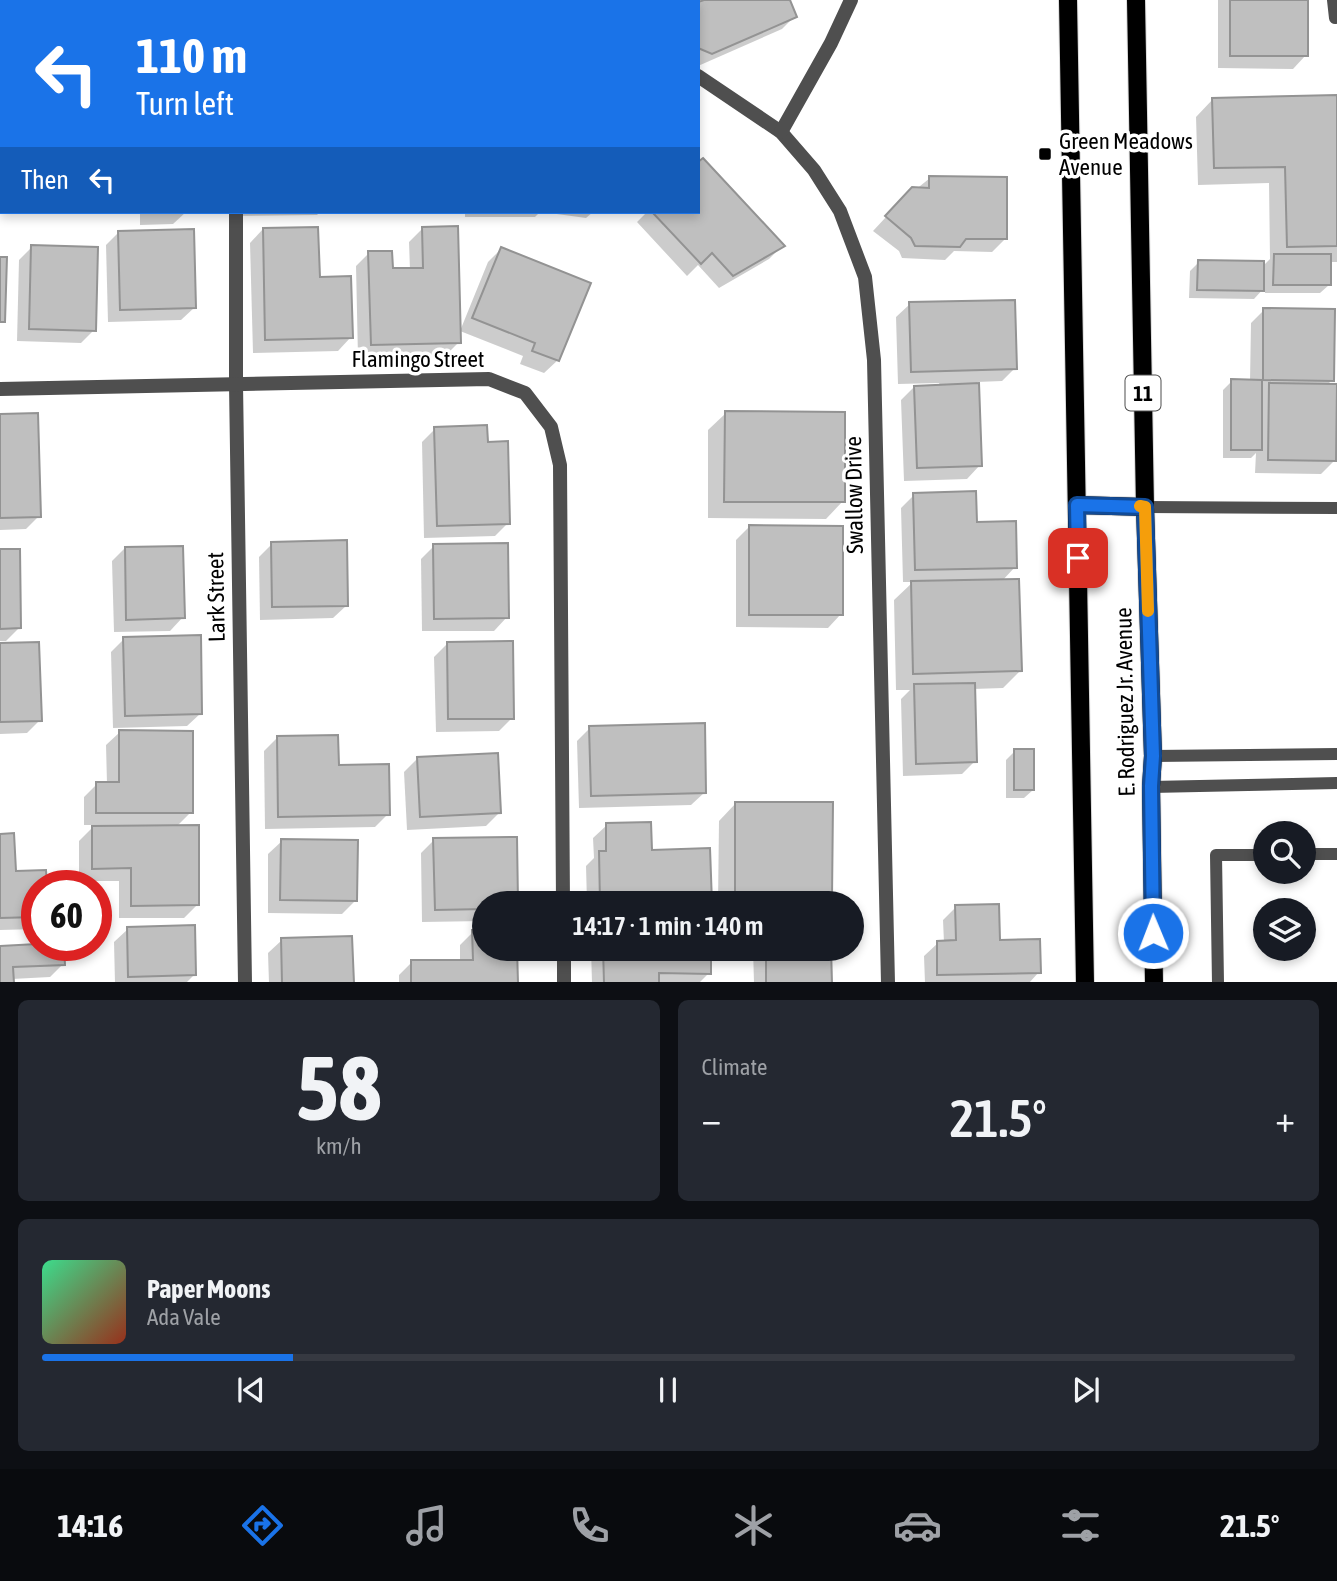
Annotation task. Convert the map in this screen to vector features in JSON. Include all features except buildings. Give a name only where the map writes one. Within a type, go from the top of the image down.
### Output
[{"type":"main road","name":"E. Rodriguez Jr. Avenue","points":[[1068,0],[1085,982]]},
{"type":"main road","name":"E. Rodriguez Jr. Avenue","points":[[1136,0],[1145,507],[1153,756],[1151,786],[1154,982]]},
{"type":"main road","points":[[1077,505],[1145,507]]},
{"type":"street","points":[[781,132],[831,43],[851,0]]},
{"type":"street","name":"Swallow Drive","points":[[700,77],[781,132],[814,170],[840,211],[865,277],[874,360],[888,982]]},
{"type":"street","name":"Lark Street","points":[[236,214],[245,982]]},
{"type":"street","name":"Flamingo Street","points":[[0,389],[489,379],[525,393],[551,427],[560,465],[563,891]]},
{"type":"street","points":[[564,961],[564,982]]},
{"type":"lane","points":[[1333,0],[1335,18]]},
{"type":"lane","points":[[1145,507],[1337,508]]},
{"type":"lane","points":[[1153,756],[1337,754]]},
{"type":"lane","points":[[1151,786],[1337,783]]},
{"type":"lane","points":[[1316,854],[1337,854]]},
{"type":"lane","points":[[1218,982],[1216,855],[1253,855]]},
{"type":"slow traffic","points":[[1140,506],[1145,507],[1148,611]]},
{"type":"place","name":"Green Meadows Avenue","points":[[1045,154]]},
{"type":"route","points":[[1078,558],[1077,505],[1145,507],[1153,756],[1153,933]]}]
